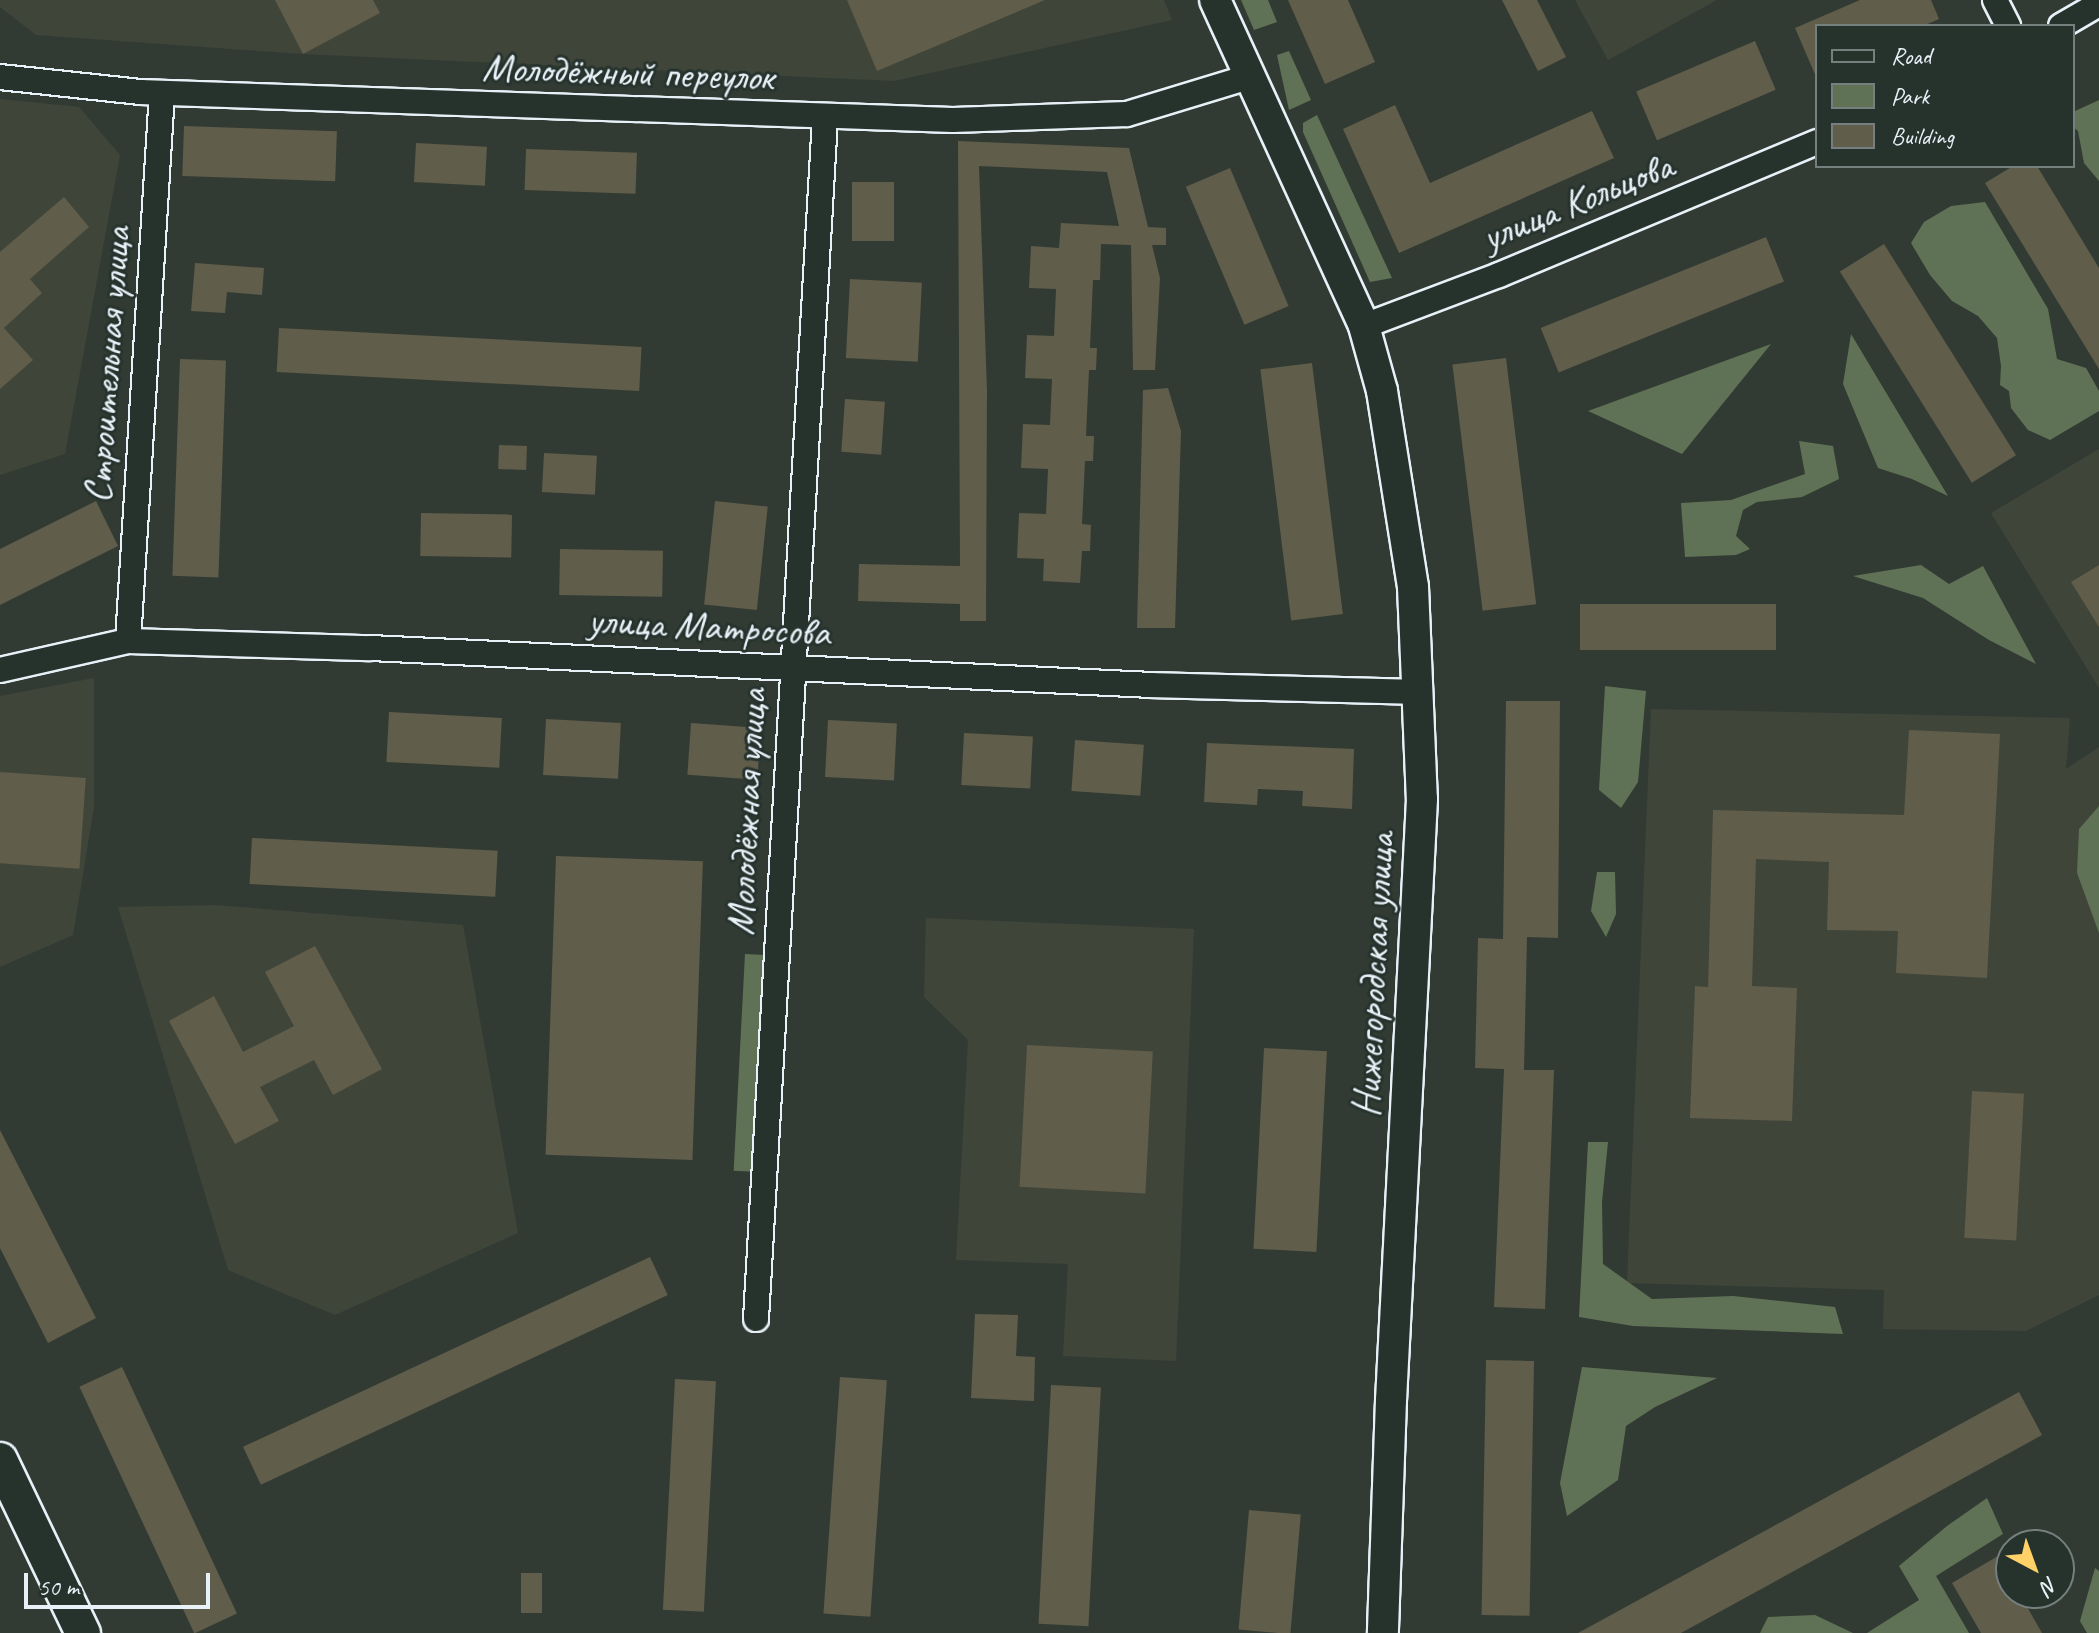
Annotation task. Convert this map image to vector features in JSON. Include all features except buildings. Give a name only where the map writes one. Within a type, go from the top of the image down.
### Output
[{"type":"main road","points":[[0,1460],[83,1633]]},
{"type":"street","name":"Нижегородская улица","points":[[1215,0],[1364,326],[1382,391],[1413,587],[1422,799],[1391,1400],[1383,1633]]},
{"type":"street","points":[[1995,0],[2007,24]]},
{"type":"street","points":[[2064,24],[2099,4]]},
{"type":"street","name":"Молодёжный переулок","points":[[0,77],[162,93],[953,120],[1127,114],[1249,77]]},
{"type":"street","name":"Строительная улица","points":[[128,641],[162,93]]},
{"type":"street","name":"Молодёжная улица","points":[[756,1319],[825,117]]},
{"type":"street","name":"улица Кольцова","points":[[1364,326],[1499,275],[1815,143]]},
{"type":"street","name":"улица Матросова","points":[[0,670],[128,641],[370,648],[1151,685],[1418,692]]},
{"type":"shaded area","points":[[0,0],[1164,0],[1172,20],[894,81],[303,54],[36,35],[0,7]]},
{"type":"shaded area","points":[[1575,0],[1717,0],[1608,60]]},
{"type":"shaded area","points":[[0,99],[79,107],[120,155],[65,454],[0,475]]},
{"type":"shaded area","points":[[2099,449],[2099,688],[1991,513]]},
{"type":"shaded area","points":[[94,678],[94,807],[73,935],[0,967],[0,696]]},
{"type":"shaded area","points":[[1651,709],[2070,718],[2066,769],[2099,747],[2099,1295],[2026,1331],[1883,1329],[1884,1290],[1627,1283]]},
{"type":"shaded area","points":[[214,905],[463,925],[518,1233],[335,1315],[228,1270],[118,907]]},
{"type":"shaded area","points":[[926,918],[1194,929],[1176,1361],[1063,1356],[1068,1264],[956,1260],[968,1040],[924,997]]},
{"type":"green space","points":[[1241,0],[1268,0],[1277,22],[1254,30]]},
{"type":"green space","points":[[1289,51],[1311,100],[1289,110],[1277,55]]},
{"type":"green space","points":[[2099,100],[2099,181],[2084,163],[2075,129],[2075,111]]},
{"type":"green space","points":[[1317,115],[1392,278],[1370,282],[1303,132],[1303,123]]},
{"type":"green space","points":[[1985,202],[2048,309],[2057,359],[2086,368],[2099,391],[2099,411],[2050,440],[2028,430],[2011,408],[2009,391],[2000,385],[1997,338],[1978,316],[1952,301],[1930,275],[1911,243],[1924,222],[1951,206]]},
{"type":"green space","points":[[1851,334],[1948,496],[1912,479],[1878,468],[1843,384]]},
{"type":"green space","points":[[1771,344],[1682,454],[1588,411]]},
{"type":"green space","points":[[1799,441],[1833,446],[1839,479],[1802,497],[1757,502],[1743,510],[1736,536],[1750,549],[1736,555],[1685,557],[1681,503],[1731,500],[1805,474]]},
{"type":"green space","points":[[1921,565],[1949,584],[1983,566],[2036,664],[1989,640],[1923,598],[1853,576]]},
{"type":"green space","points":[[1605,686],[1646,691],[1638,782],[1621,808],[1599,790]]},
{"type":"green space","points":[[2099,806],[2099,933],[2077,873],[2079,829]]},
{"type":"green space","points":[[1597,872],[1615,872],[1616,914],[1606,937],[1591,911]]},
{"type":"green space","points":[[745,954],[765,955],[754,1172],[734,1171]]},
{"type":"green space","points":[[1588,1142],[1608,1142],[1602,1202],[1603,1264],[1652,1299],[1733,1296],[1835,1307],[1843,1334],[1633,1326],[1579,1317]]},
{"type":"green space","points":[[1582,1367],[1717,1378],[1655,1407],[1626,1426],[1618,1480],[1567,1516],[1560,1483]]},
{"type":"green space","points":[[1987,1498],[2001,1529],[1995,1529],[1995,1539],[1936,1576],[1969,1633],[1867,1633],[1919,1600],[1899,1566]]},
{"type":"green space","points":[[2095,1568],[2099,1571],[2099,1633],[2087,1633],[2080,1621]]},
{"type":"green space","points":[[1815,1615],[1853,1633],[1760,1633],[1768,1617]]}]
